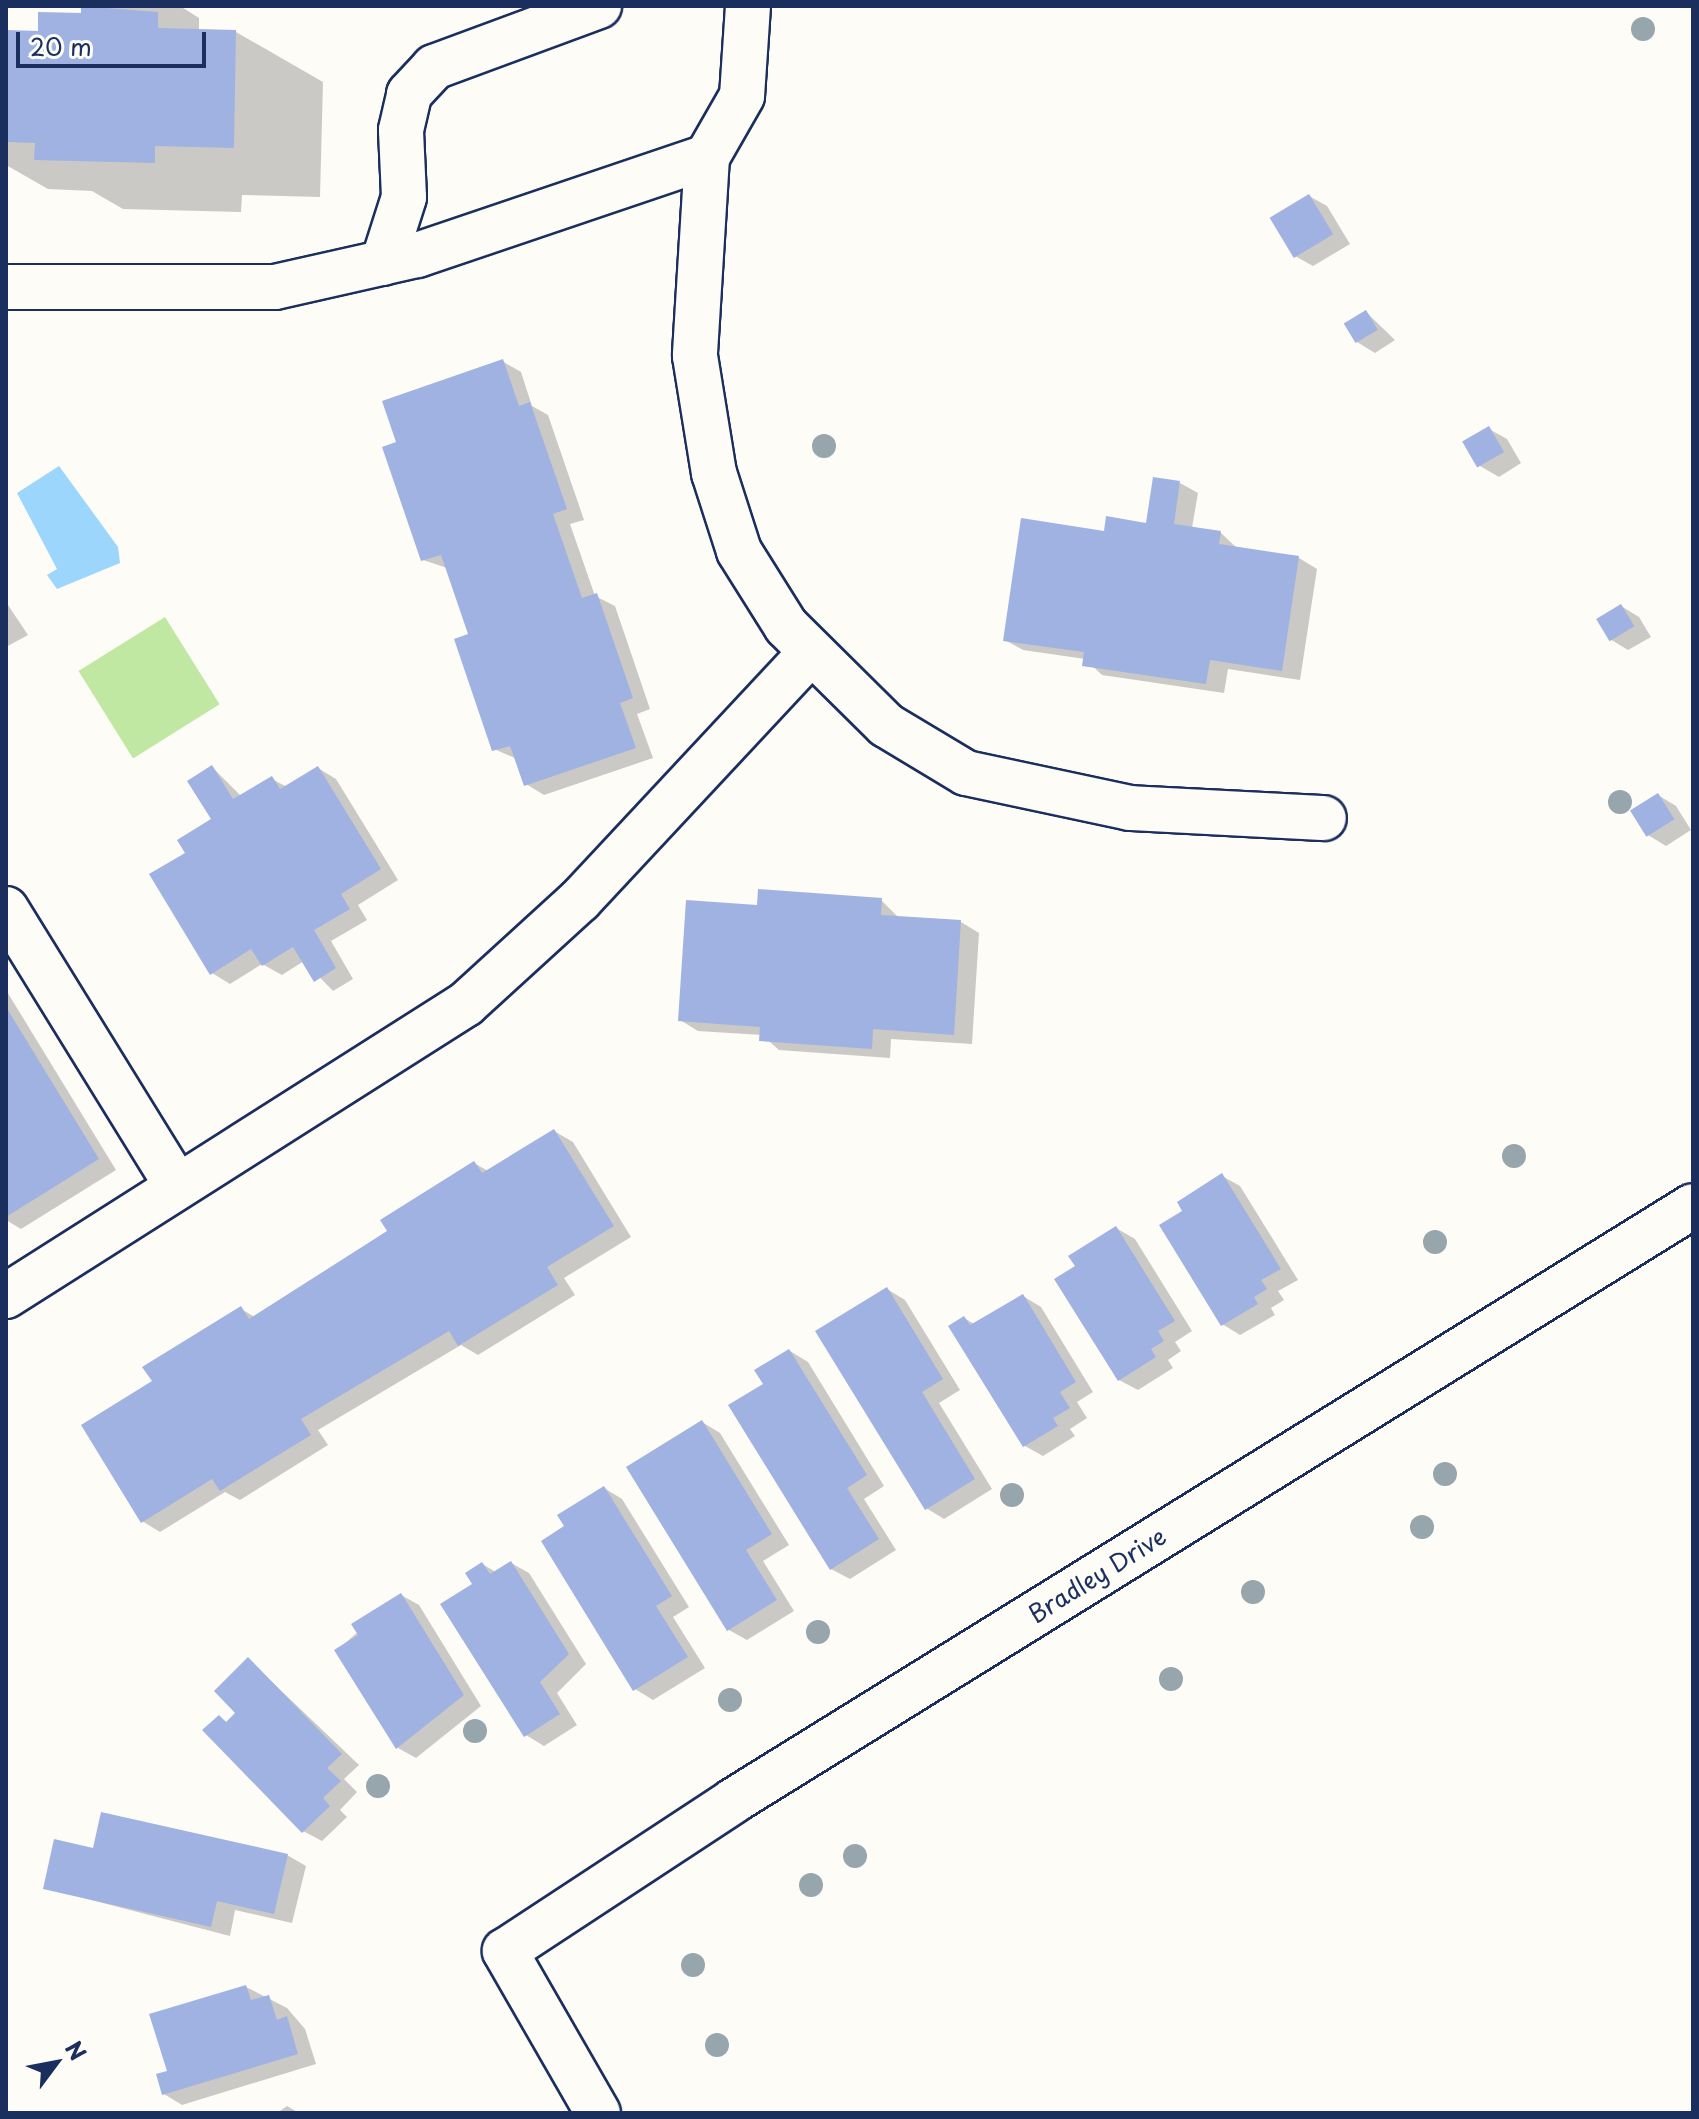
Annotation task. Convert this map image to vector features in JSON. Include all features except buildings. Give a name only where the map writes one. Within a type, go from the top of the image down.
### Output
[{"type":"street","points":[[383,263],[404,197],[401,130],[409,94],[434,67],[599,6]]},
{"type":"street","points":[[748,6],[742,96],[707,157],[695,356],[714,473],[739,551],[811,652],[886,725],[966,773],[1130,808],[1324,818]]},
{"type":"street","points":[[6,287],[275,287],[383,263],[707,157]]},
{"type":"street","points":[[6,1296],[466,1004],[580,900],[811,652]]},
{"type":"street","points":[[6,909],[177,1186]]},
{"type":"street","name":"Bradley Drive","points":[[598,2113],[505,1951],[745,1793],[1693,1206]]},
{"type":"green space","points":[[165,617],[220,704],[133,758],[78,671]]},
{"type":"water","points":[[59,466],[118,547],[120,563],[57,589],[47,575],[57,569],[17,493]]}]
